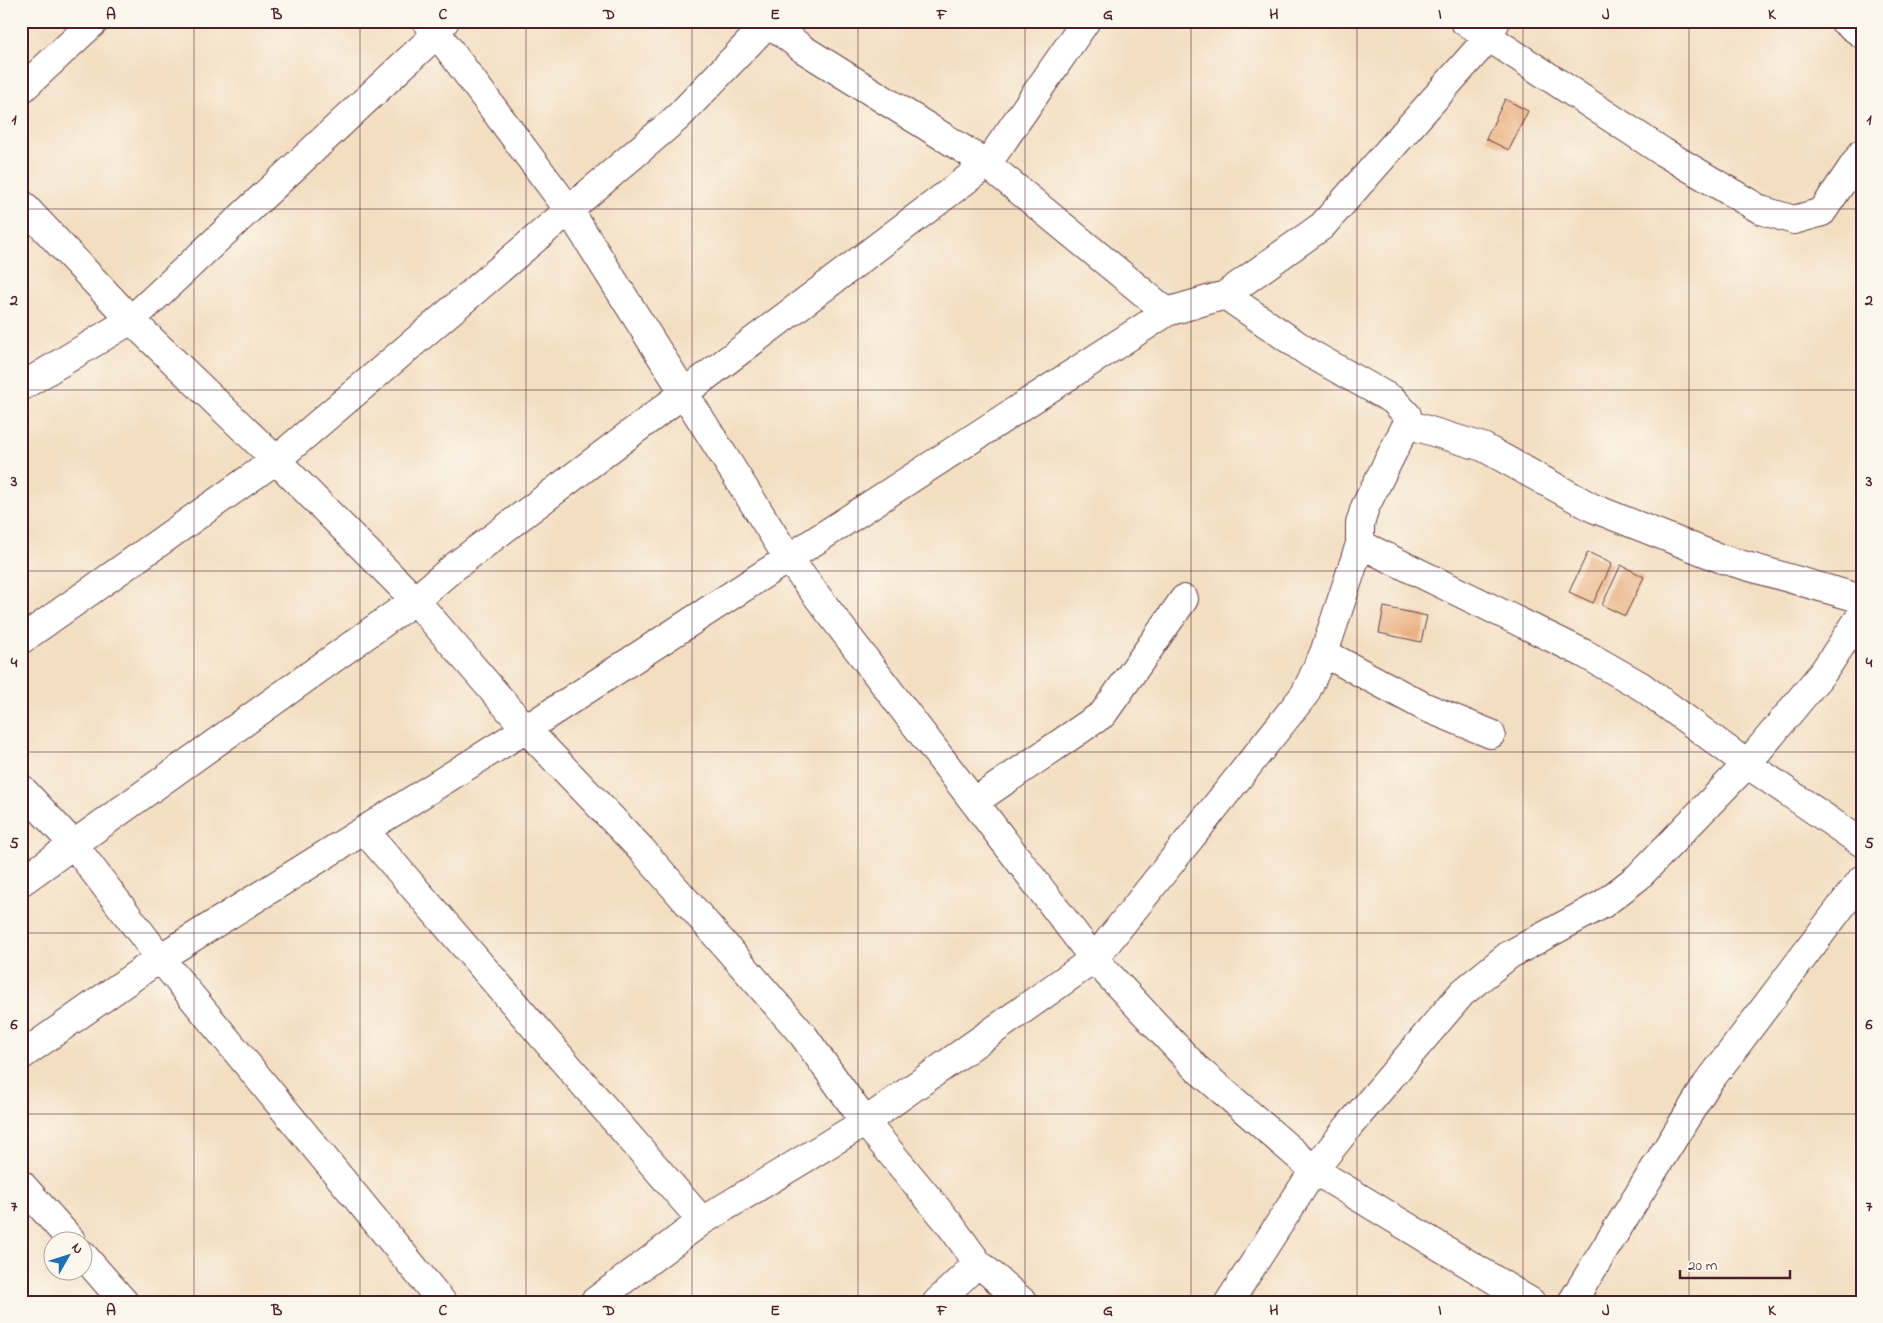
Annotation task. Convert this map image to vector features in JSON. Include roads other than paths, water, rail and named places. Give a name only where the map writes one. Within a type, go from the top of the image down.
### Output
[{"type":"street","points":[[21,90],[95,21]]},
{"type":"street","points":[[21,882],[415,600],[454,567],[987,164],[1086,21]]},
{"type":"street","points":[[1464,21],[1492,29],[1663,152],[1761,210],[1794,220],[1822,212],[1862,153]]},
{"type":"street","points":[[1844,21],[1862,34]]},
{"type":"street","points":[[21,640],[276,460],[678,117],[769,22],[803,49],[987,164],[1167,312]]},
{"type":"street","points":[[21,387],[131,320],[435,25],[569,210],[788,558],[1094,959],[1195,1067],[1314,1170],[1531,1302]]},
{"type":"street","points":[[21,1056],[160,958],[526,729],[1167,312],[1225,295],[1322,226],[1492,29]]},
{"type":"street","points":[[21,203],[131,320],[276,460],[415,600],[526,729],[642,849],[803,1035],[864,1122],[948,1222],[978,1263],[1023,1302]]},
{"type":"street","points":[[594,1302],[702,1221],[864,1122],[1094,959],[1305,694],[1324,654],[1360,544],[1360,524],[1365,506],[1407,424],[1407,414],[1392,400],[1309,353],[1225,295]]},
{"type":"street","points":[[1407,424],[1483,447],[1594,508],[1722,559],[1862,599]]},
{"type":"street","points":[[1360,544],[1585,654],[1641,686],[1747,764],[1862,843]]},
{"type":"street","points":[[974,802],[1103,714],[1184,599]]},
{"type":"street","points":[[1229,1302],[1314,1170],[1462,993],[1509,955],[1603,904],[1638,877],[1747,764],[1824,671],[1862,614]]},
{"type":"street","points":[[1324,654],[1425,707],[1490,734]]},
{"type":"street","points":[[21,788],[74,845],[160,958],[442,1302]]},
{"type":"street","points":[[365,831],[702,1221]]},
{"type":"street","points":[[1572,1302],[1708,1084],[1862,879]]},
{"type":"street","points":[[21,1184],[62,1230]]},
{"type":"street","points":[[937,1302],[978,1263]]},
{"type":"street","points":[[92,1265],[124,1302]]}]
